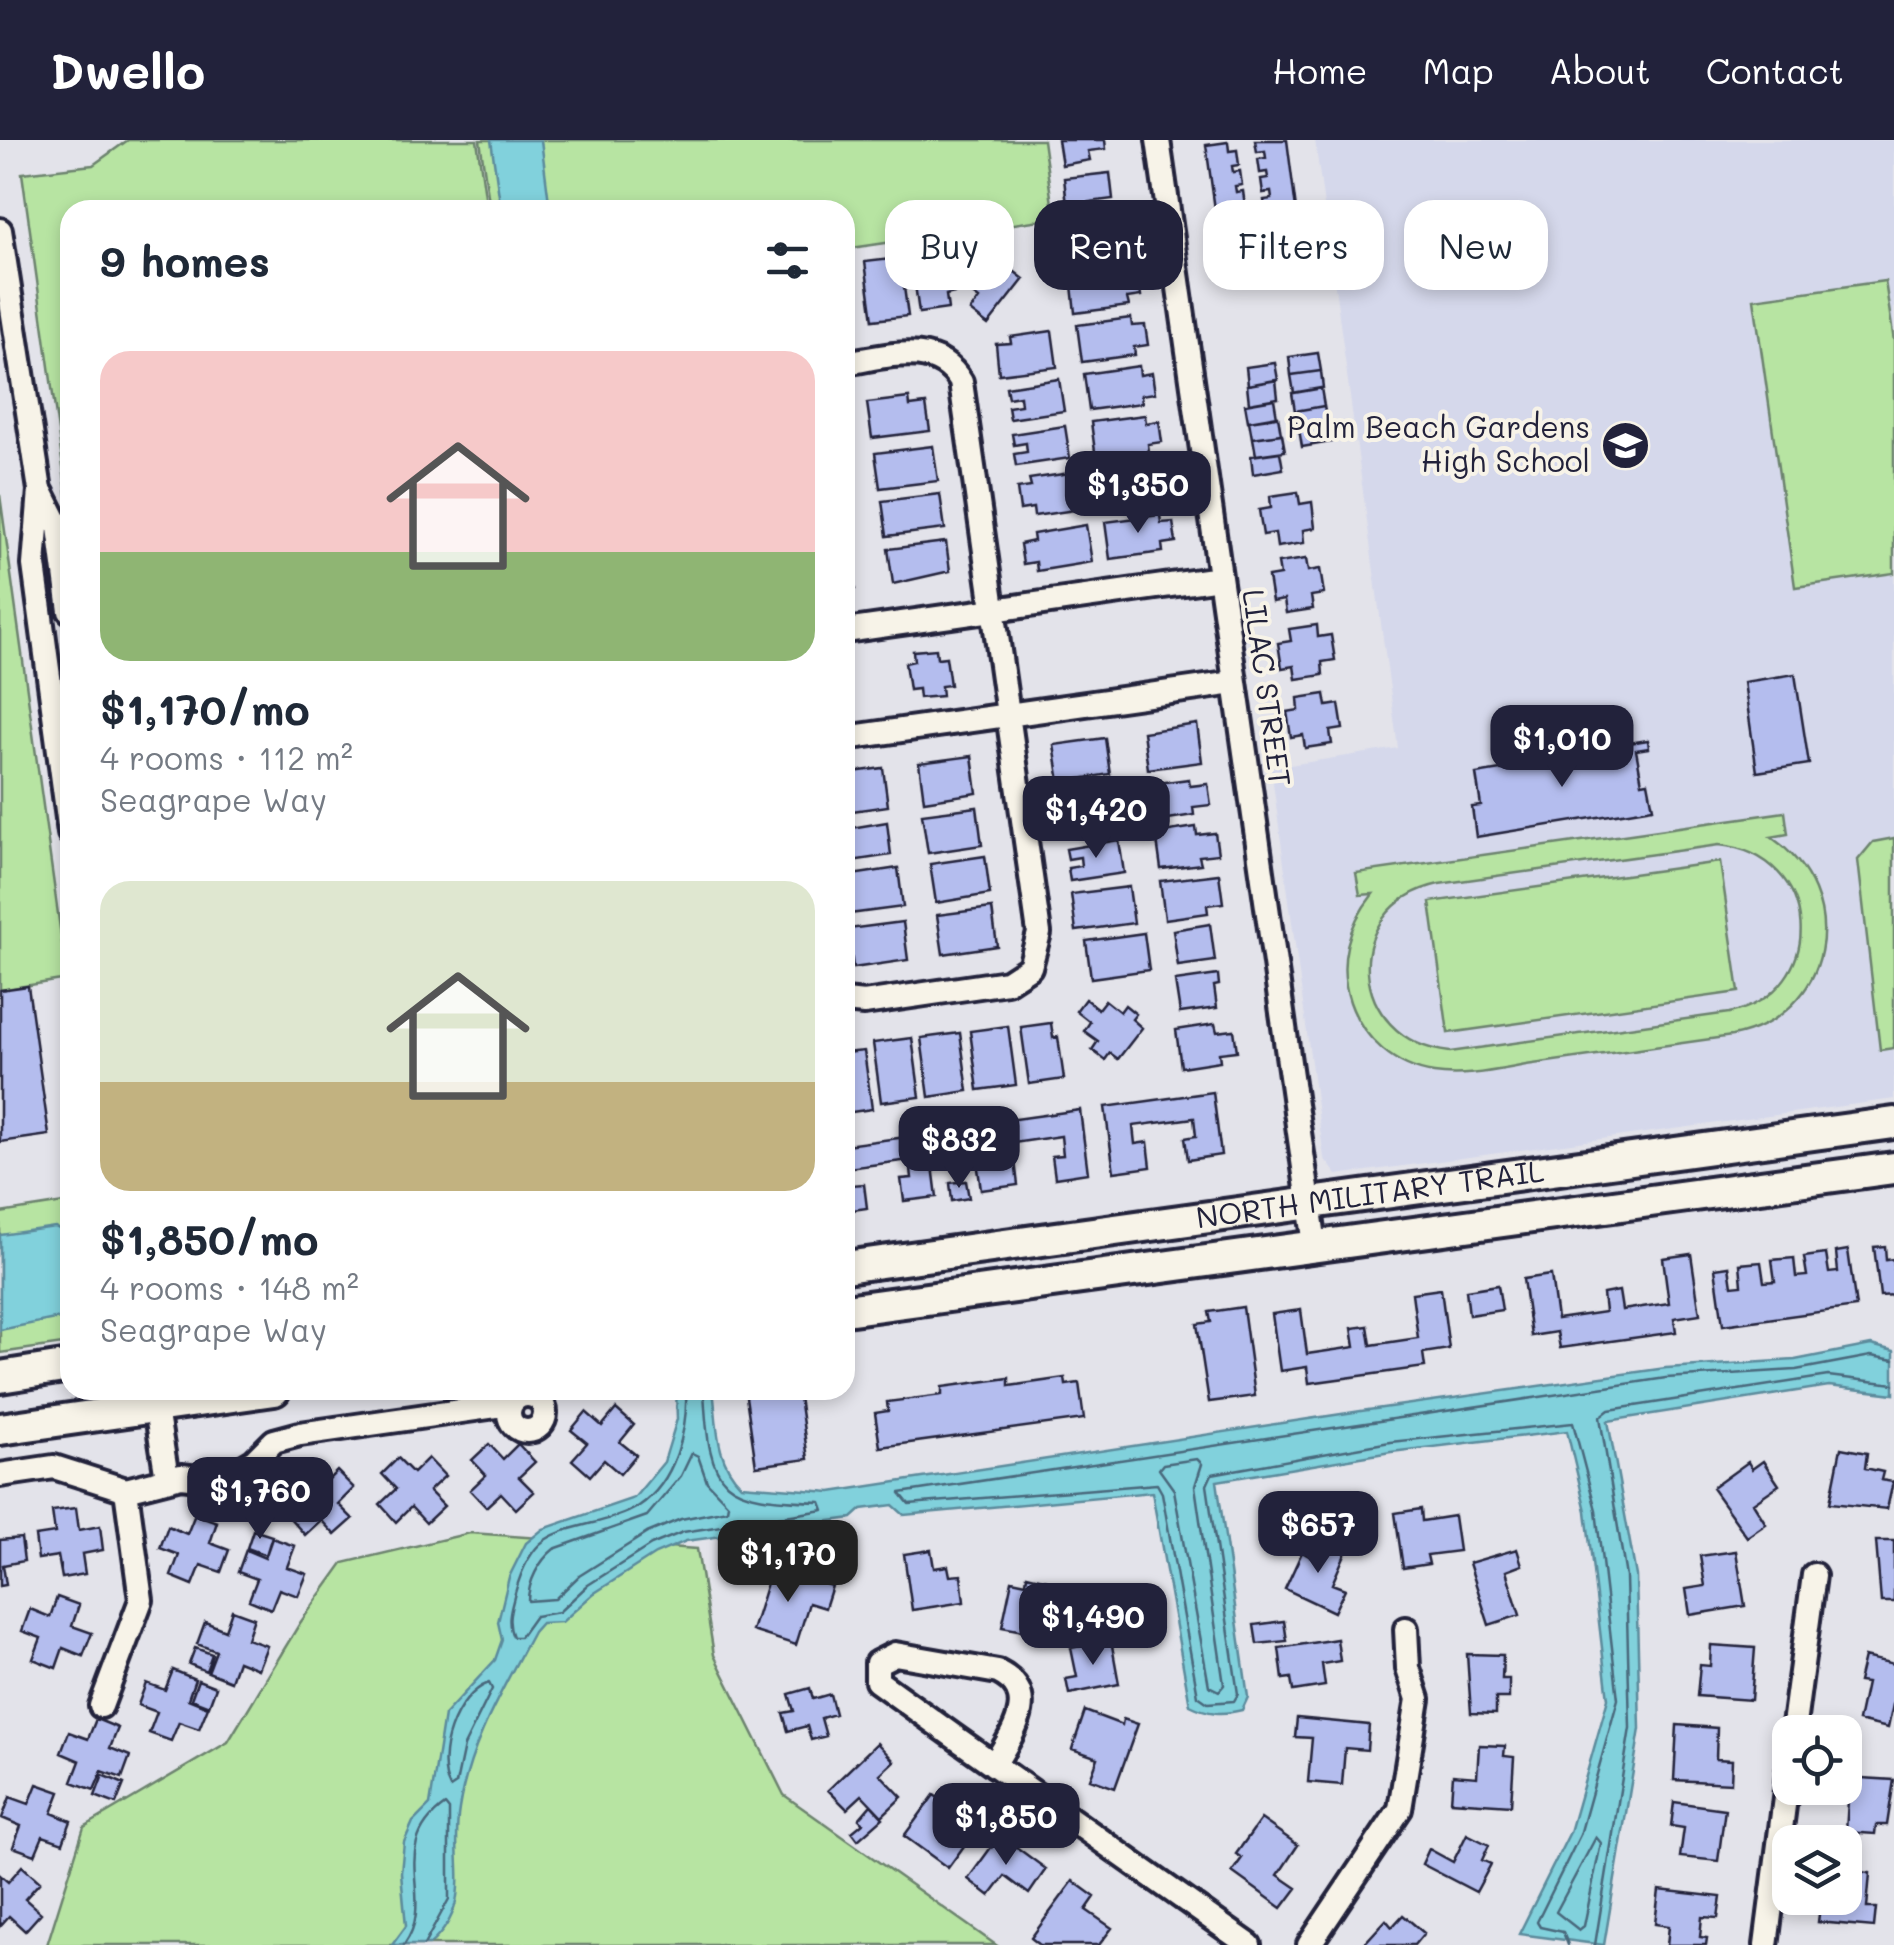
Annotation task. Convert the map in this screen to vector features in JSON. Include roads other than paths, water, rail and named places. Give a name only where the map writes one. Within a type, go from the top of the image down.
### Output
[{"type":"main road","name":"NORTH MILITARY TRAIL","points":[[855,1265],[1894,1123]]},
{"type":"main road","name":"NORTH MILITARY TRAIL","points":[[855,1309],[1894,1168]]},
{"type":"main road","points":[[0,1377],[60,1368]]},
{"type":"main road","points":[[0,1429],[144,1400]]},
{"type":"street","name":"LILAC STREET","points":[[1158,140],[1315,1244]]},
{"type":"street","points":[[0,230],[40,490],[34,565],[60,759]]},
{"type":"street","points":[[855,363],[925,354],[954,370],[961,382],[1039,933],[1030,967],[1007,982],[855,1002]]},
{"type":"street","points":[[40,490],[60,534]]},
{"type":"street","points":[[855,630],[1220,578]]},
{"type":"street","points":[[855,737],[1234,683]]},
{"type":"street","points":[[154,1400],[166,1478]]},
{"type":"street","points":[[0,1475],[54,1467],[126,1490],[166,1478],[231,1475],[274,1441],[300,1434],[510,1404]]},
{"type":"street","points":[[101,1706],[140,1600],[126,1490]]},
{"type":"street","points":[[1795,1715],[1814,1575]]},
{"type":"street","points":[[1309,1945],[1389,1831],[1404,1798],[1418,1698],[1408,1668],[1406,1629]]},
{"type":"street","points":[[994,1765],[1022,1715],[1020,1692],[1012,1679],[998,1672],[896,1654],[878,1663],[876,1681],[994,1765],[1249,1945]]},
{"type":"street","points":[[1766,1945],[1784,1805]]},
{"type":"water","points":[[491,140],[541,140],[549,200],[500,200]]},
{"type":"water","points":[[55,1227],[60,1230],[60,1318],[0,1330],[0,1235]]},
{"type":"water","points":[[1871,1345],[1894,1351],[1894,1394],[1829,1386],[1608,1421],[1636,1576],[1640,1729],[1604,1945],[1519,1934],[1570,1832],[1608,1699],[1586,1511],[1567,1431],[1391,1452],[1217,1481],[1248,1697],[1242,1710],[1228,1713],[1190,1705],[1152,1492],[904,1515],[893,1505],[862,1509],[852,1518],[686,1541],[655,1554],[593,1594],[562,1622],[541,1623],[533,1632],[488,1718],[464,1785],[457,1828],[457,1898],[452,1914],[429,1945],[392,1945],[406,1926],[401,1873],[404,1842],[413,1822],[430,1805],[444,1715],[495,1660],[502,1640],[498,1622],[509,1577],[526,1543],[543,1529],[634,1498],[664,1462],[677,1419],[676,1400],[714,1400],[722,1452],[741,1485],[831,1492],[1666,1368],[1795,1360]]},
{"type":"place","name":"Palm Beach Gardens High School","points":[[1625,445]]}]
